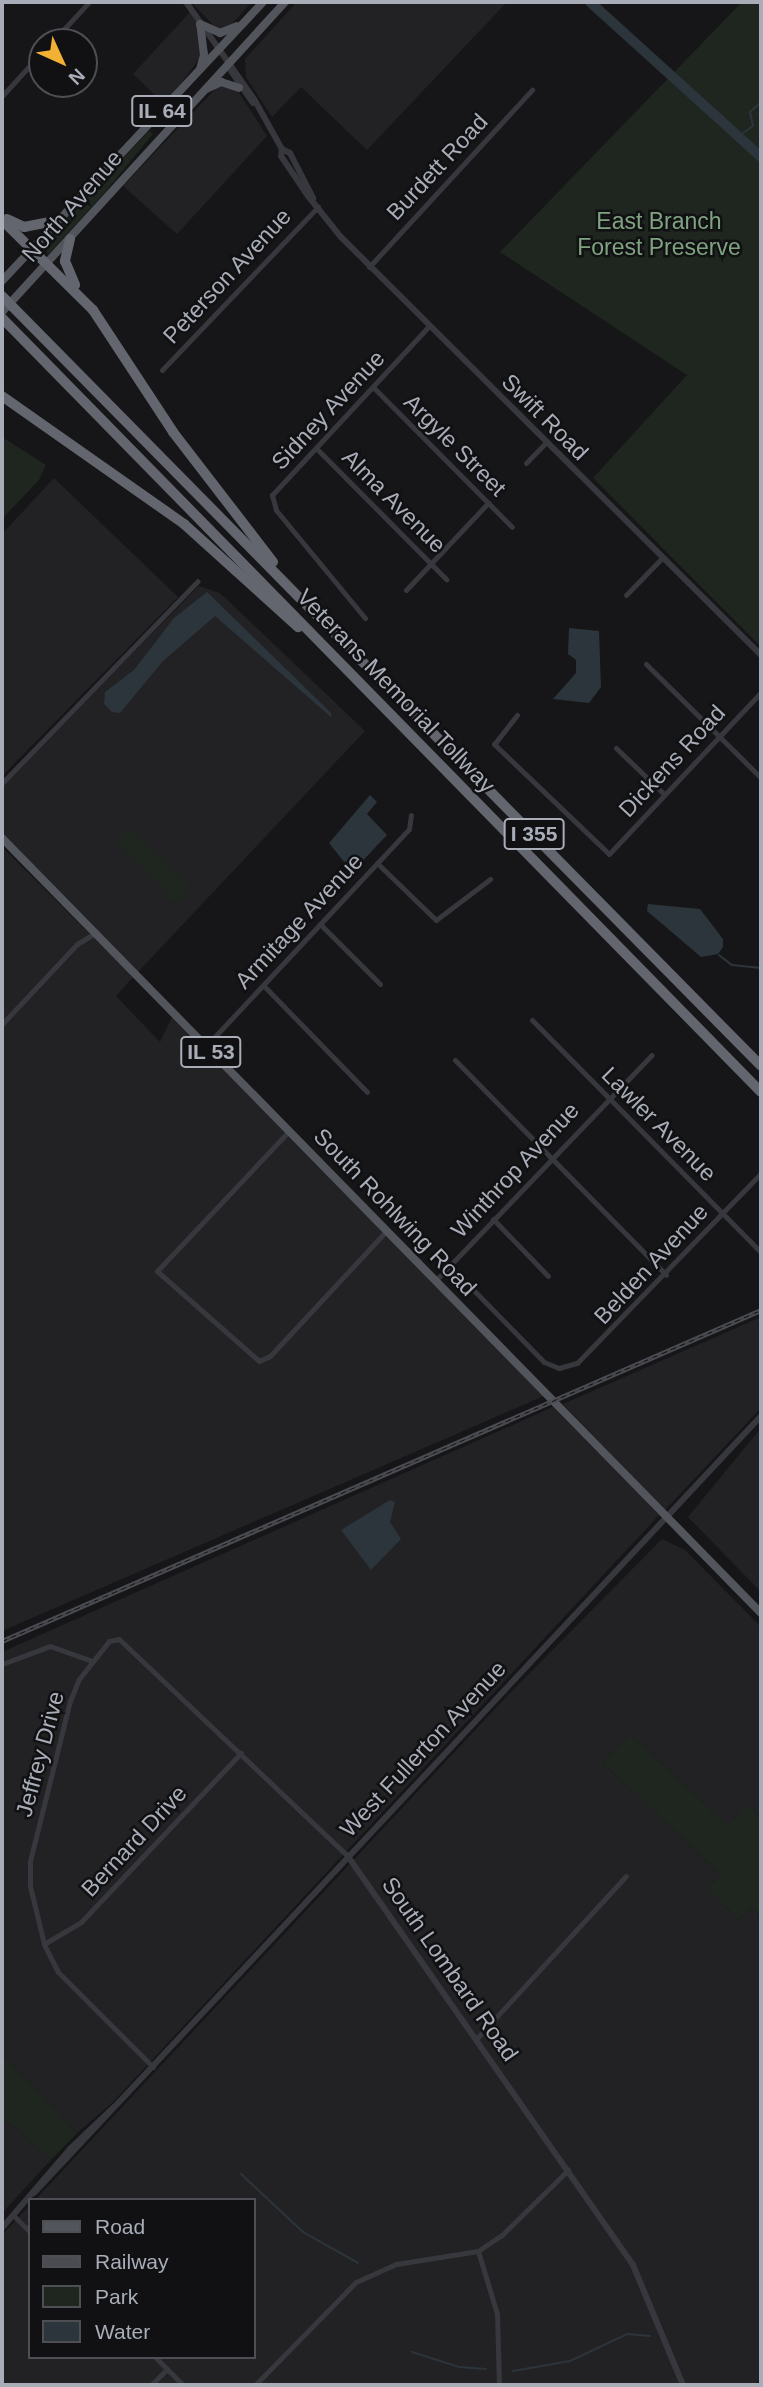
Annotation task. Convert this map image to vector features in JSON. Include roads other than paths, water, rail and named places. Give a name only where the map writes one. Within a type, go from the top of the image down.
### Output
[{"type":"highway","points":[[2,219],[24,227],[56,221]]},
{"type":"highway","points":[[2,219],[82,297]]},
{"type":"highway","points":[[70,239],[65,261],[82,297],[173,432],[306,603]]},
{"type":"highway","name":"Veterans Memorial Tollway","points":[[2,296],[761,1066]]},
{"type":"highway","name":"Veterans Memorial Tollway","points":[[2,318],[761,1092]]},
{"type":"highway","points":[[2,396],[184,524],[364,686]]},
{"type":"main road","name":"North Avenue","points":[[2,281],[262,2]]},
{"type":"main road","name":"North Avenue","points":[[2,312],[190,102],[285,2]]},
{"type":"main road","points":[[200,24],[220,33],[242,24]]},
{"type":"main road","points":[[198,73],[204,55],[200,24]]},
{"type":"main road","points":[[190,102],[221,82],[239,88]]},
{"type":"main road","name":"South Rohlwing Road","points":[[2,838],[761,1613]]},
{"type":"street","points":[[64,28],[89,2]]},
{"type":"street","name":"Swift Road","points":[[186,2],[227,63],[239,88],[253,103]]},
{"type":"street","name":"Swift Road","points":[[227,63],[236,70],[282,149],[281,156],[318,207],[369,267],[761,654]]},
{"type":"street","points":[[2,96],[28,67]]},
{"type":"street","name":"Burdett Road","points":[[369,267],[531,90]]},
{"type":"street","name":"Peterson Avenue","points":[[162,370],[318,207]]},
{"type":"street","name":"Sidney Avenue","points":[[365,618],[273,504],[272,495],[429,327]]},
{"type":"street","name":"Argyle Street","points":[[373,387],[512,527]]},
{"type":"street","points":[[526,463],[546,443]]},
{"type":"street","name":"Alma Avenue","points":[[316,448],[446,579]]},
{"type":"street","points":[[406,590],[488,503]]},
{"type":"street","points":[[626,595],[663,557]]},
{"type":"street","points":[[2,783],[198,581]]},
{"type":"street","points":[[646,664],[721,735],[761,778]]},
{"type":"street","name":"Dickens Road","points":[[517,715],[494,744],[609,854],[761,692]]},
{"type":"street","points":[[616,748],[664,794]]},
{"type":"street","name":"Armitage Avenue","points":[[206,1046],[409,830],[411,815]]},
{"type":"street","points":[[377,863],[436,920],[490,878]]},
{"type":"street","points":[[320,924],[380,984]]},
{"type":"street","points":[[2,1024],[77,944],[95,933]]},
{"type":"street","points":[[263,985],[367,1092]]},
{"type":"street","name":"Lawler Avenue","points":[[532,1020],[761,1252]]},
{"type":"street","name":"Winthrop Avenue","points":[[435,1281],[550,1157],[652,1055]]},
{"type":"street","points":[[455,1060],[666,1275]]},
{"type":"street","points":[[289,1131],[157,1271],[259,1361],[270,1356],[386,1231]]},
{"type":"street","name":"Belden Avenue","points":[[450,1266],[544,1362],[559,1368],[593,1352],[761,1173]]},
{"type":"street","points":[[493,1219],[548,1276]]},
{"type":"street","name":"West Fullerton Avenue","points":[[30,2198],[347,1855],[761,1416]]},
{"type":"street","name":"South Lombard Road","points":[[109,1641],[120,1639],[347,1855],[477,2038],[632,2265],[682,2385]]},
{"type":"street","name":"Jeffrey Drive","points":[[109,1641],[92,1661],[70,1700],[30,1861],[30,1886],[44,1944],[69,1985],[153,2067]]},
{"type":"street","points":[[2,1664],[50,1646],[92,1661]]},
{"type":"street","name":"Bernard Drive","points":[[44,1944],[80,1923],[241,1753]]},
{"type":"street","points":[[477,2038],[626,1876]]},
{"type":"street","points":[[255,2385],[356,2282],[403,2262],[478,2251],[502,2235],[568,2170]]},
{"type":"street","name":"West Fullerton Avenue","points":[[2,2228],[28,2200]]},
{"type":"street","points":[[14,2216],[28,2230]]},
{"type":"street","points":[[478,2251],[497,2314],[499,2385]]},
{"type":"street","points":[[157,2359],[183,2385]]},
{"type":"street","points":[[151,2385],[167,2369]]},
{"type":"water","points":[[207,592],[331,713],[331,717],[215,616],[163,661],[120,713],[112,712],[104,704],[105,692],[134,670],[174,618]]},
{"type":"water","points":[[569,628],[599,631],[601,687],[589,703],[553,699],[576,673],[576,660],[568,654]]},
{"type":"water","points":[[370,795],[377,802],[367,814],[387,835],[352,872],[329,843]]},
{"type":"water","points":[[648,904],[700,909],[723,939],[723,947],[718,954],[701,957],[647,911]]},
{"type":"water","points":[[390,1500],[395,1502],[390,1522],[401,1539],[371,1570],[341,1530]]},
{"type":"waterway","points":[[590,2],[761,157]]},
{"type":"waterway","points":[[739,136],[753,126],[750,112],[761,102]]},
{"type":"waterway","points":[[719,955],[732,965],[761,968]]},
{"type":"waterway","points":[[241,2174],[303,2232],[358,2263]]},
{"type":"waterway","points":[[513,2371],[570,2361],[627,2334],[650,2336]]},
{"type":"waterway","points":[[412,2352],[459,2367],[486,2369]]},
{"type":"railway","points":[[2,1641],[761,1310]]},
{"type":"park label","name":"East Branch Forest Preserve","points":[[659,234]]}]
